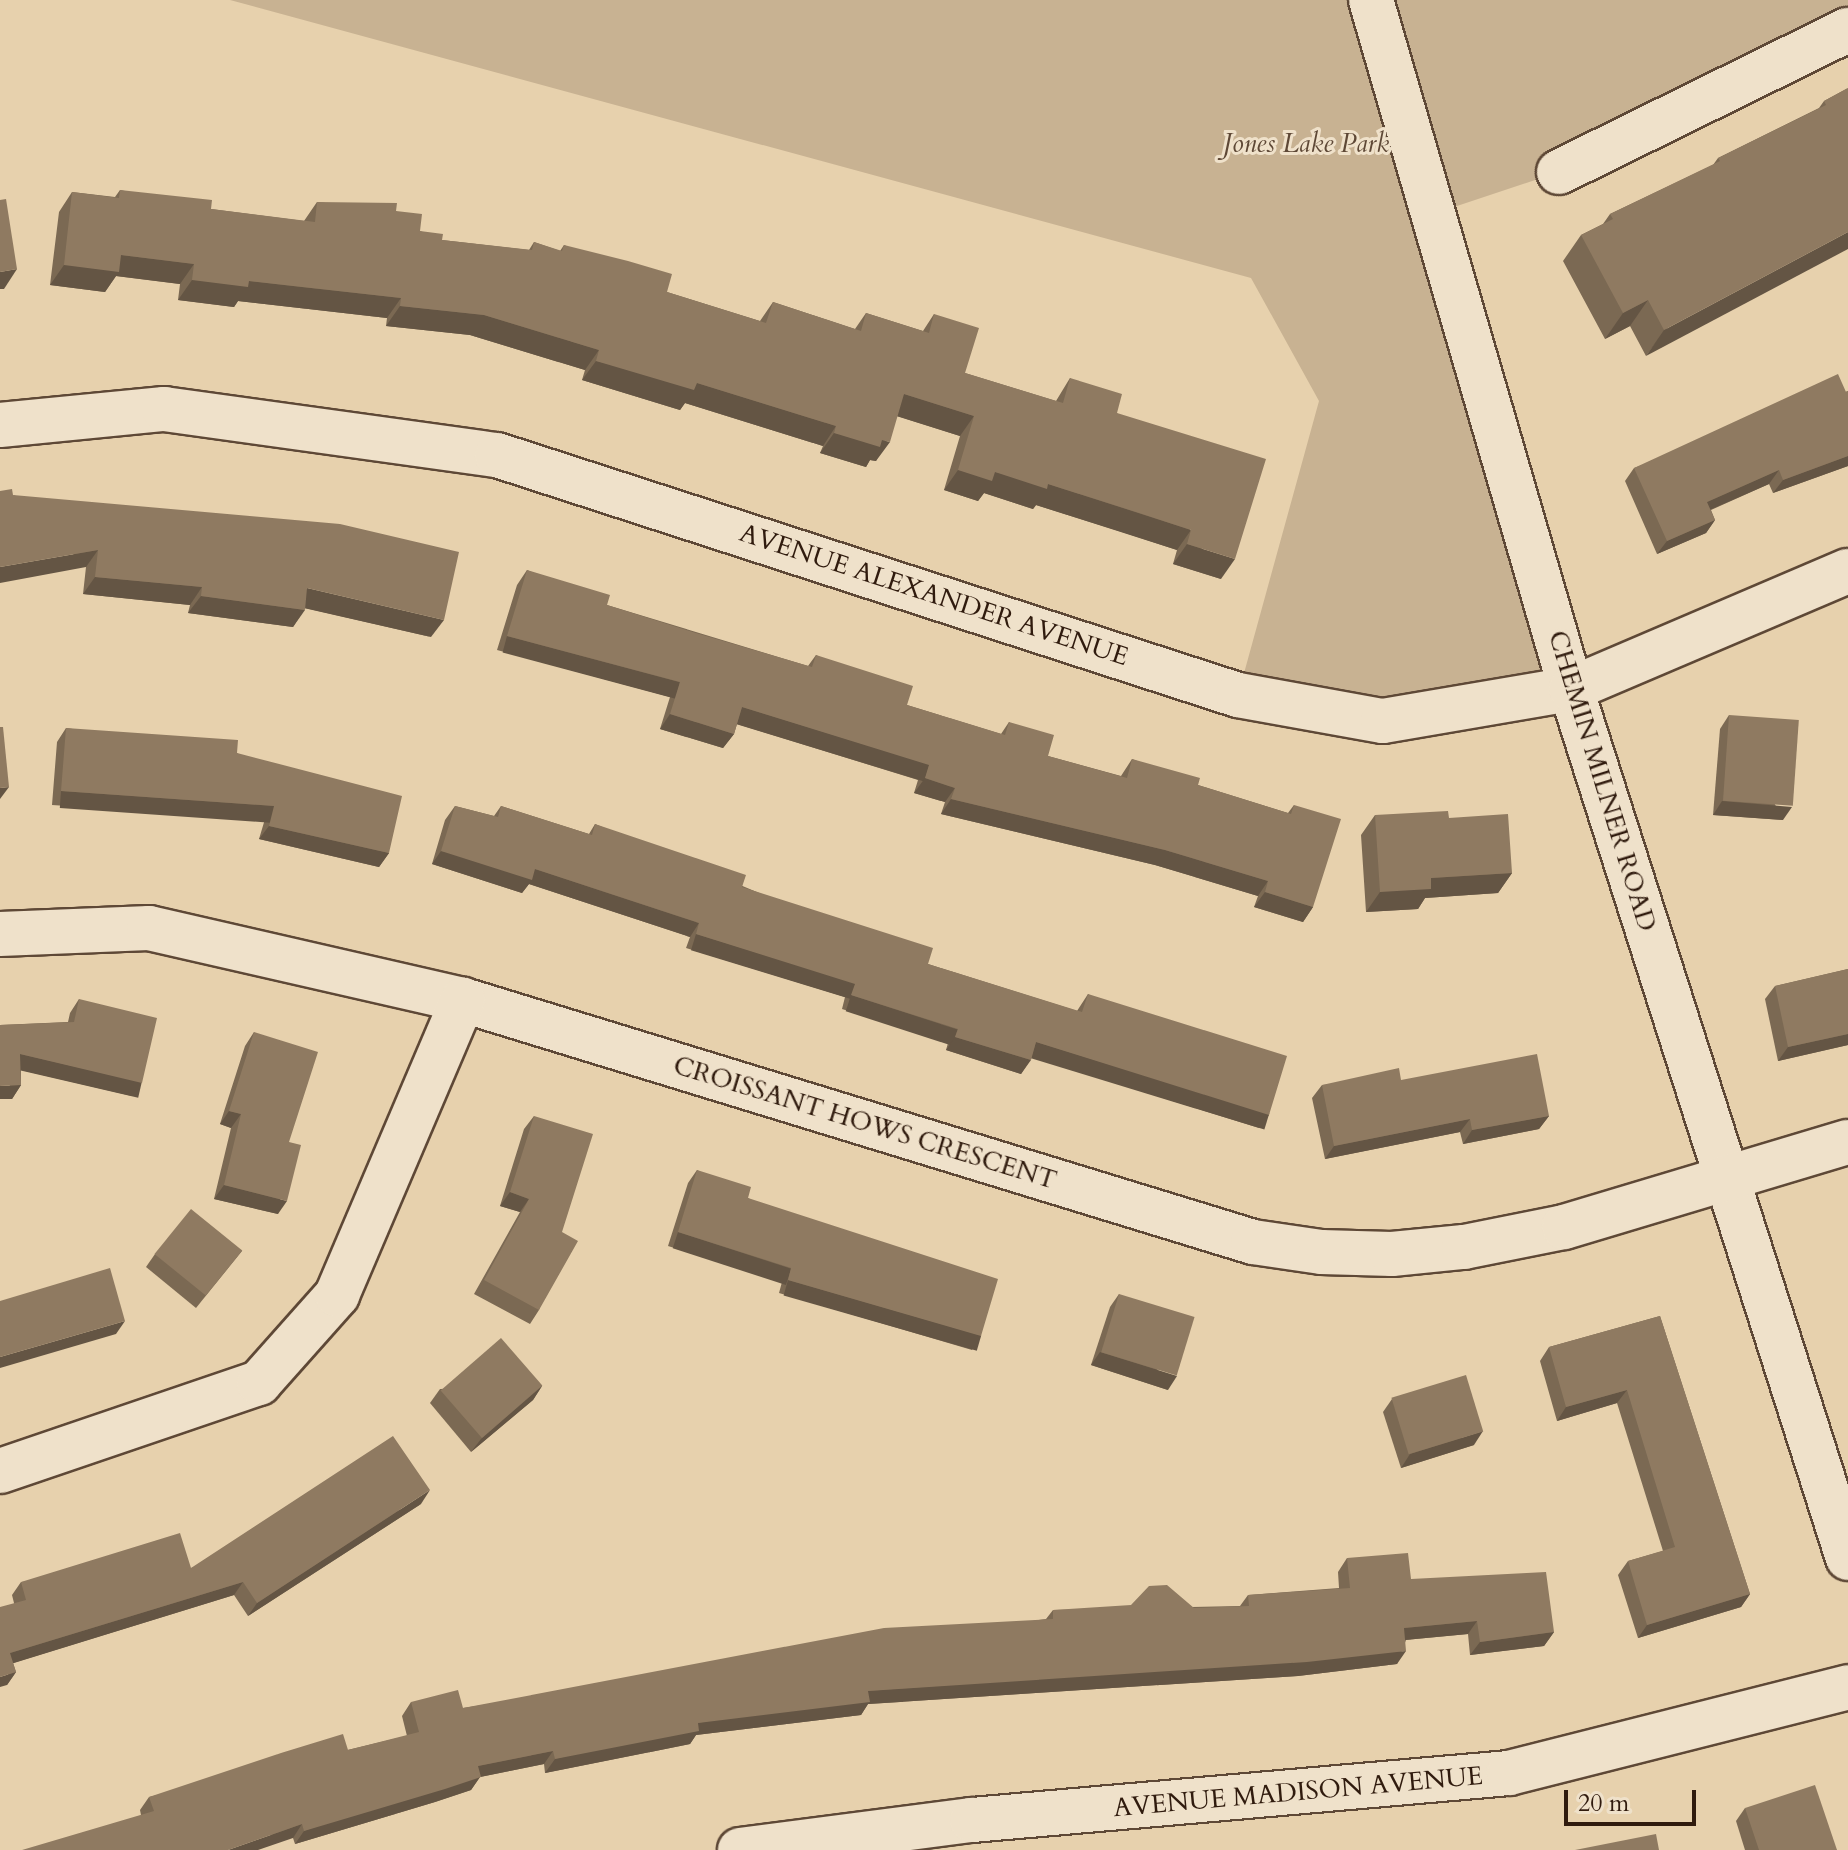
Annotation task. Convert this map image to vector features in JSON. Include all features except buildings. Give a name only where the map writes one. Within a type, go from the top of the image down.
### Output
[{"type":"street","name":"CHEMIN MILNER ROAD","points":[[1371,0],[1571,689],[1848,1558]]},
{"type":"street","points":[[1559,172],[1848,30]]},
{"type":"street","name":"AVENUE ALEXANDER AVENUE","points":[[0,425],[164,409],[497,455],[1238,695],[1383,721],[1571,689],[1848,571]]},
{"type":"street","name":"CROISSANT HOWS CRESCENT","points":[[0,934],[149,928],[463,1000],[1253,1242],[1307,1250],[1392,1254],[1464,1247],[1564,1227],[1848,1142]]},
{"type":"street","points":[[0,1471],[259,1383],[337,1295],[463,1000]]},
{"type":"street","name":"AVENUE MADISON AVENUE","points":[[740,1850],[972,1820],[1509,1773],[1848,1687]]},
{"type":"green space","name":"Jones Lake Park","points":[[230,0],[1848,0],[1848,30],[1559,172],[1433,214],[1571,689],[1383,721],[1238,695],[1319,401],[1251,278]]}]
